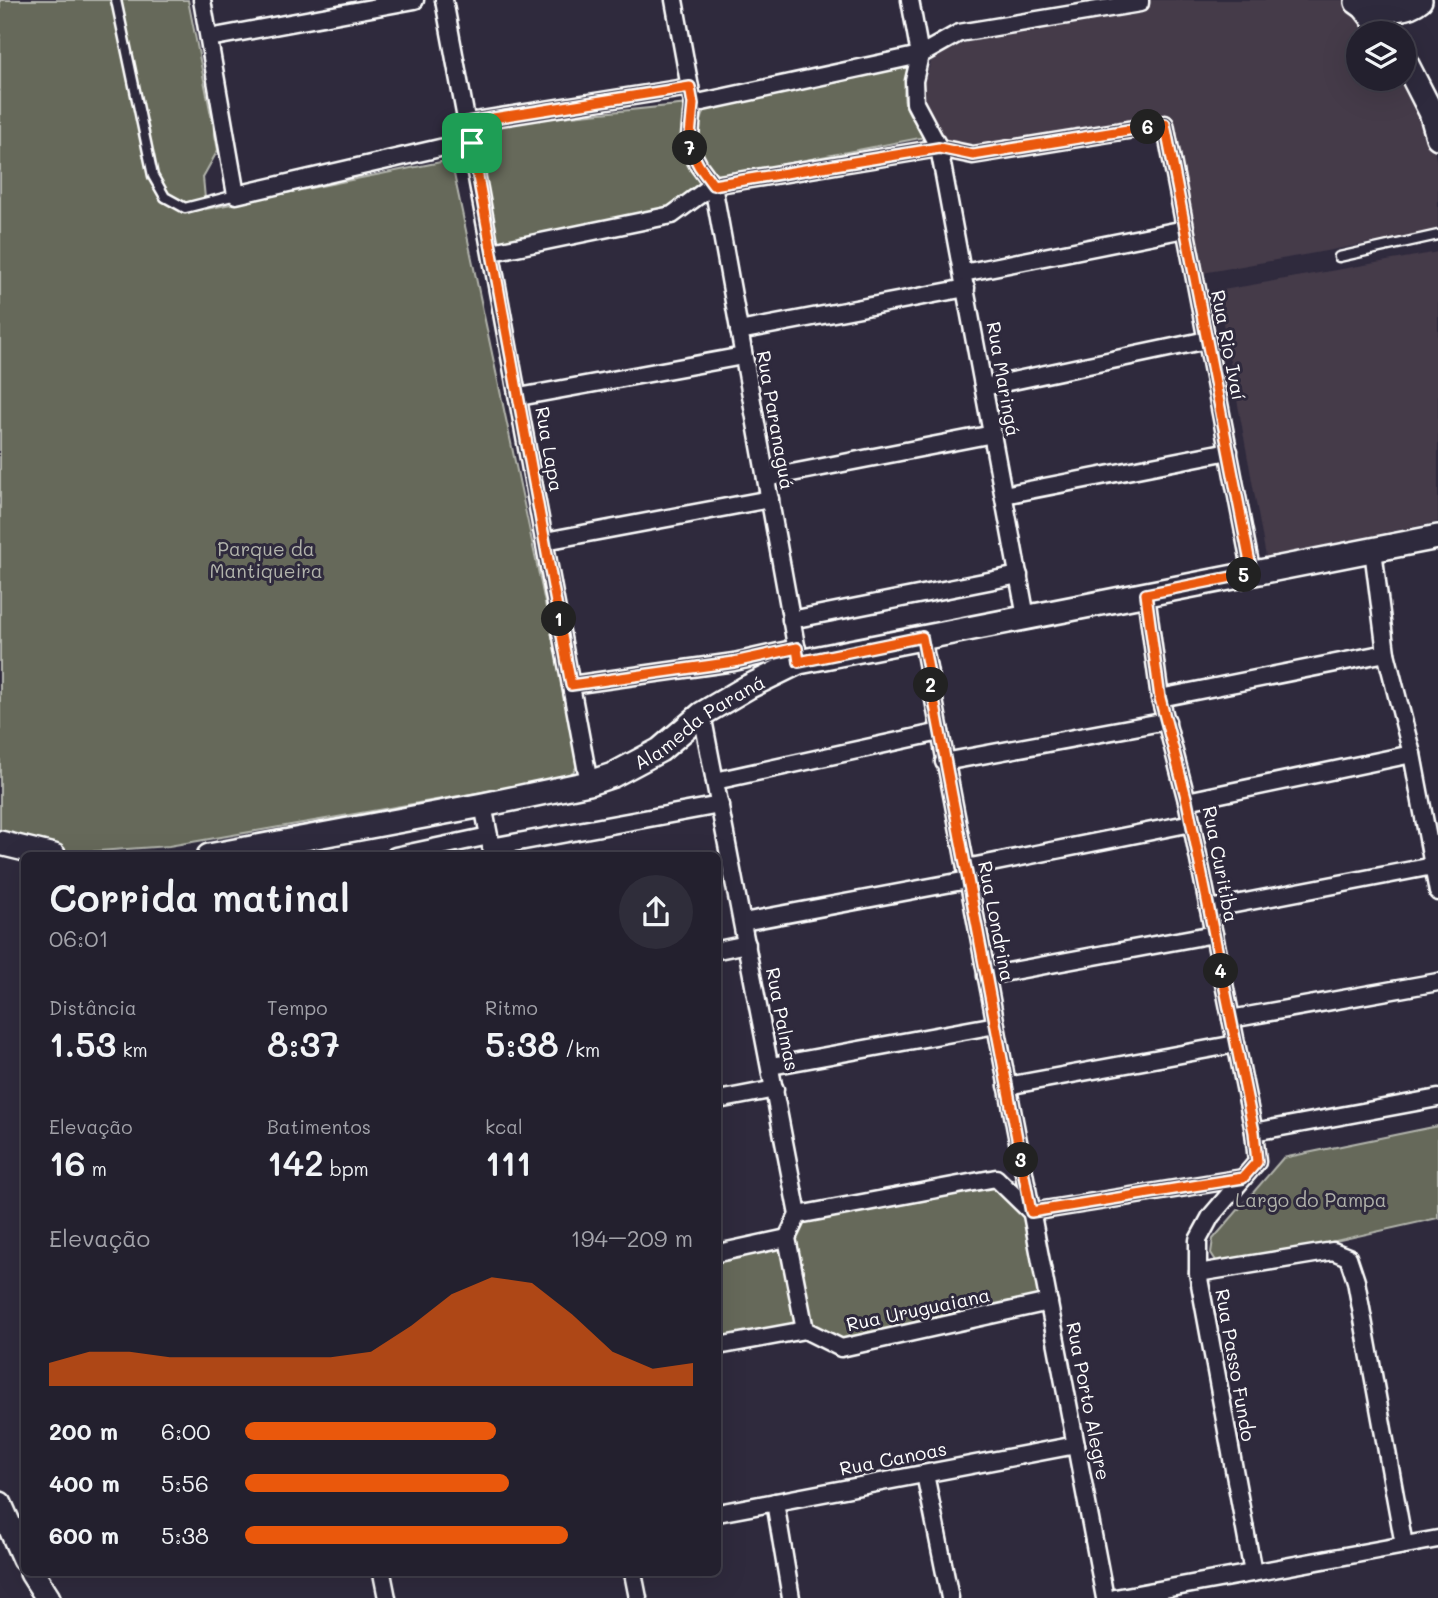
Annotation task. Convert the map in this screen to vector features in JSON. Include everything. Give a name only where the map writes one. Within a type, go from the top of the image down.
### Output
[{"type":"street","points":[[202,0],[236,195],[444,147],[472,143]]},
{"type":"street","points":[[209,38],[415,0]]},
{"type":"street","name":"Rua Lapa","points":[[444,0],[589,783]]},
{"type":"street","points":[[674,0],[693,104],[689,147],[713,185]]},
{"type":"street","name":"Rua Maringá","points":[[910,0],[920,55],[914,81],[915,103],[939,148],[1026,617]]},
{"type":"street","points":[[1359,3],[1389,10],[1415,5],[1420,0]]},
{"type":"street","points":[[693,104],[920,55],[959,33],[1140,1]]},
{"type":"street","points":[[1359,3],[1374,21]]},
{"type":"street","points":[[1416,83],[1431,112],[1438,137]]},
{"type":"street","points":[[468,122],[690,87]]},
{"type":"street","name":"Rua Rio Ivaí","points":[[939,148],[973,155],[1165,124],[1252,573]]},
{"type":"street","points":[[492,252],[672,215],[713,185],[939,148]]},
{"type":"street","name":"Rua Paranaguá","points":[[713,185],[798,655]]},
{"type":"street","points":[[739,331],[1185,229]]},
{"type":"street","points":[[984,387],[1207,340]]},
{"type":"street","points":[[519,397],[743,356]]},
{"type":"street","points":[[765,478],[993,434]]},
{"type":"street","points":[[1004,495],[1229,451]]},
{"type":"street","points":[[545,541],[770,499]]},
{"type":"street","name":"Alameda Paraná","points":[[255,852],[589,783],[614,775],[660,750],[702,714],[798,655],[922,637],[1438,537]]},
{"type":"street","points":[[1373,550],[1386,653],[1412,754],[1438,892]]},
{"type":"street","points":[[792,620],[1019,575]]},
{"type":"street","name":"Rua Curitiba","points":[[1146,594],[1160,698],[1192,823],[1254,1132],[1257,1162],[1243,1178]]},
{"type":"street","name":"Rua Londrina","points":[[922,637],[1031,1212]]},
{"type":"street","points":[[1160,698],[1386,653]]},
{"type":"street","points":[[571,685],[798,655]]},
{"type":"street","name":"Rua Palmas","points":[[702,714],[798,1215]]},
{"type":"street","points":[[944,762],[1167,721]]},
{"type":"street","points":[[715,781],[940,732]]},
{"type":"street","points":[[1187,801],[1412,754]]},
{"type":"street","points":[[483,805],[491,846]]},
{"type":"street","points":[[433,852],[491,846],[720,805]]},
{"type":"street","points":[[743,922],[1192,823]]},
{"type":"street","points":[[0,843],[27,852]]},
{"type":"street","points":[[1209,909],[1433,866]]},
{"type":"street","points":[[986,976],[1214,934]]},
{"type":"street","points":[[721,949],[747,944]]},
{"type":"street","points":[[1231,1019],[1438,982]]},
{"type":"street","points":[[771,1066],[996,1025]]},
{"type":"street","points":[[1007,1086],[1236,1044]]},
{"type":"street","points":[[721,1099],[775,1089]]},
{"type":"street","points":[[1254,1132],[1438,1098]]},
{"type":"street","points":[[721,1345],[805,1330],[787,1238],[798,1215],[996,1178],[1031,1212],[1243,1178]]},
{"type":"street","name":"Rua Passo Fundo","points":[[1243,1178],[1211,1216],[1198,1240],[1198,1273],[1253,1573]]},
{"type":"street","name":"Rua Porto Alegre","points":[[1031,1212],[1105,1598]]},
{"type":"street","points":[[721,1252],[787,1238]]},
{"type":"street","points":[[1198,1273],[1333,1251],[1348,1257],[1356,1281],[1404,1545]]},
{"type":"street","name":"Rua Uruguaiana","points":[[805,1330],[841,1348],[1048,1302]]},
{"type":"street","name":"Rua Canoas","points":[[721,1512],[1076,1445]]},
{"type":"street","points":[[925,1474],[950,1598]]},
{"type":"street","points":[[775,1502],[791,1598]]},
{"type":"street","points":[[0,1504],[21,1552]]},
{"type":"street","points":[[1115,1598],[1438,1539]]},
{"type":"street","points":[[35,1576],[48,1598]]},
{"type":"street","points":[[383,1576],[387,1598]]},
{"type":"street","points":[[634,1576],[638,1598]]},
{"type":"lane","points":[[116,0],[153,176],[165,197],[185,208],[236,195]]},
{"type":"lane","points":[[1339,257],[1438,235]]},
{"type":"shaded area","points":[[1143,0],[1347,0],[1367,21],[1346,21],[1346,91],[1415,91],[1424,100],[1438,168],[1438,231],[1197,274],[1167,115],[974,152],[938,140],[919,98],[932,58],[963,43],[1144,8]]},
{"type":"shaded area","points":[[1438,252],[1438,522],[1266,557],[1217,291]]},
{"type":"green space","name":"Parque da Mantiqueira","points":[[0,0],[188,0],[218,150],[203,177],[206,209],[451,160],[579,763],[573,772],[558,779],[169,846],[65,852],[0,838]]},
{"type":"green space","points":[[909,66],[904,88],[905,104],[925,137],[718,177],[693,145],[706,106]]},
{"type":"green space","points":[[689,104],[683,130],[683,147],[705,185],[668,209],[497,243],[476,128]]},
{"type":"green space","name":"Largo do Pampa","points":[[1438,1126],[1438,1218],[1220,1267],[1211,1253],[1213,1239],[1283,1158]]},
{"type":"green space","points":[[993,1183],[1026,1216],[1042,1298],[842,1341],[810,1328],[792,1239],[801,1219]]},
{"type":"green space","points":[[784,1244],[799,1326],[721,1339],[721,1258]]},
{"type":"route","points":[[690,87],[693,104],[689,147],[713,185],[939,148],[973,155],[1165,124],[1252,573],[1146,594],[1160,698],[1187,801],[1254,1132],[1257,1162],[1243,1178],[1031,1212],[922,637],[799,662],[797,648],[734,662],[571,685],[472,143],[468,122],[690,87]]}]
